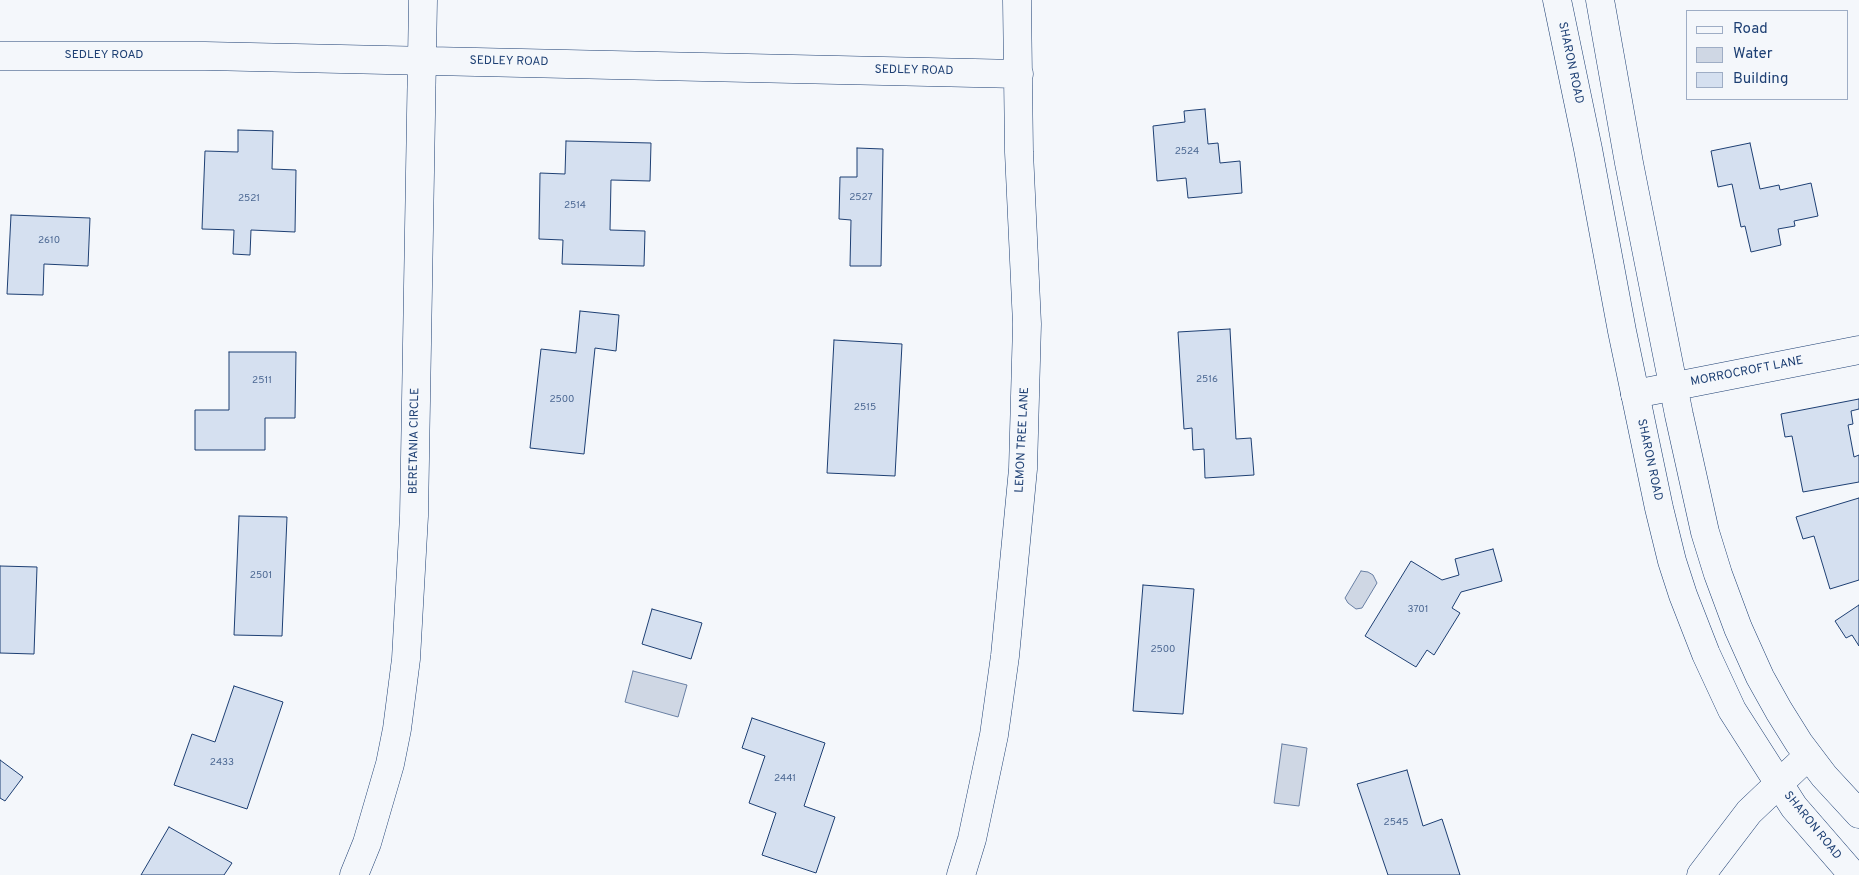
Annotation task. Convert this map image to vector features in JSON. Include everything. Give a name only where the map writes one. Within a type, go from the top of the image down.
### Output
[{"type":"street","name":"BERETANIA CIRCLE","points":[[354,875],[367,843],[390,764],[397,730],[406,659],[414,516],[423,0]]},
{"type":"street","name":"LEMON TREE LANE","points":[[960,875],[972,839],[994,735],[1005,656],[1023,469],[1027,324],[1020,152],[1017,0]]},
{"type":"street","name":"SHARON ROAD","points":[[1557,0],[1635,394],[1672,561],[1693,622],[1732,710],[1800,814],[1853,875]]},
{"type":"street","points":[[1600,0],[1629,163],[1693,480],[1718,574],[1738,628],[1760,677],[1779,711],[1808,756],[1859,814]]},
{"type":"street","name":"SEDLEY ROAD","points":[[0,56],[204,56],[1019,74]]},
{"type":"street","name":"MORROCROFT LANE","points":[[1635,394],[1859,350]]},
{"type":"street","points":[[1701,875],[1738,826],[1808,756]]},
{"type":"water","points":[[1361,571],[1373,575],[1377,583],[1362,608],[1356,609],[1345,598]]},
{"type":"water","points":[[633,671],[687,685],[678,717],[625,702]]},
{"type":"water","points":[[1282,744],[1307,748],[1299,806],[1274,803]]},
{"type":"building","points":[[1205,109],[1208,144],[1218,143],[1220,163],[1240,161],[1242,193],[1188,198],[1186,178],[1157,181],[1153,126],[1185,122],[1184,111]]},
{"type":"building","points":[[238,130],[273,131],[272,169],[296,170],[295,232],[251,230],[250,255],[233,254],[234,230],[202,229],[205,151],[238,152]]},
{"type":"building","points":[[566,141],[651,143],[650,181],[611,180],[610,230],[645,231],[644,266],[562,264],[563,240],[539,239],[540,173],[565,174]]},
{"type":"building","points":[[1750,143],[1760,189],[1779,185],[1780,190],[1811,183],[1818,216],[1794,221],[1795,226],[1778,229],[1781,245],[1751,252],[1745,226],[1741,227],[1732,184],[1718,187],[1711,151]]},
{"type":"building","points":[[857,148],[883,149],[881,266],[850,266],[851,220],[839,219],[840,177],[857,177]]},
{"type":"building","points":[[11,215],[90,218],[88,266],[44,264],[43,295],[7,294]]},
{"type":"building","points":[[580,311],[619,315],[616,351],[595,348],[584,454],[530,448],[541,349],[576,353]]},
{"type":"building","points":[[1230,329],[1236,439],[1251,438],[1254,475],[1205,478],[1204,449],[1193,450],[1192,428],[1184,429],[1178,332]]},
{"type":"building","points":[[834,340],[902,344],[895,476],[827,473]]},
{"type":"building","points":[[229,352],[296,352],[295,418],[265,418],[265,450],[195,450],[195,410],[229,410]]},
{"type":"building","points":[[1859,399],[1859,409],[1851,411],[1853,424],[1848,425],[1854,457],[1859,455],[1859,482],[1803,492],[1792,436],[1785,437],[1781,414]]},
{"type":"building","points":[[1859,498],[1859,580],[1830,589],[1814,536],[1803,539],[1796,517]]},
{"type":"building","points":[[239,516],[287,517],[282,636],[234,635]]},
{"type":"building","points":[[1493,549],[1502,581],[1461,592],[1452,608],[1460,613],[1434,655],[1427,650],[1416,667],[1365,636],[1411,561],[1442,580],[1459,575],[1455,559]]},
{"type":"building","points":[[0,566],[37,567],[34,654],[0,653]]},
{"type":"building","points":[[1143,585],[1194,589],[1183,714],[1133,711]]},
{"type":"building","points":[[1859,605],[1859,646],[1852,635],[1846,638],[1835,621]]},
{"type":"building","points":[[652,609],[702,623],[691,659],[642,644]]},
{"type":"building","points":[[234,686],[283,702],[247,809],[174,785],[192,734],[215,742]]},
{"type":"building","points":[[752,718],[825,743],[804,806],[835,817],[816,873],[762,855],[776,813],[749,803],[765,756],[742,748]]},
{"type":"building","points":[[0,760],[23,777],[5,801],[0,798]]},
{"type":"building","points":[[1407,770],[1423,826],[1442,819],[1460,875],[1388,875],[1357,784]]},
{"type":"building","points":[[169,827],[232,863],[224,875],[141,875]]}]
